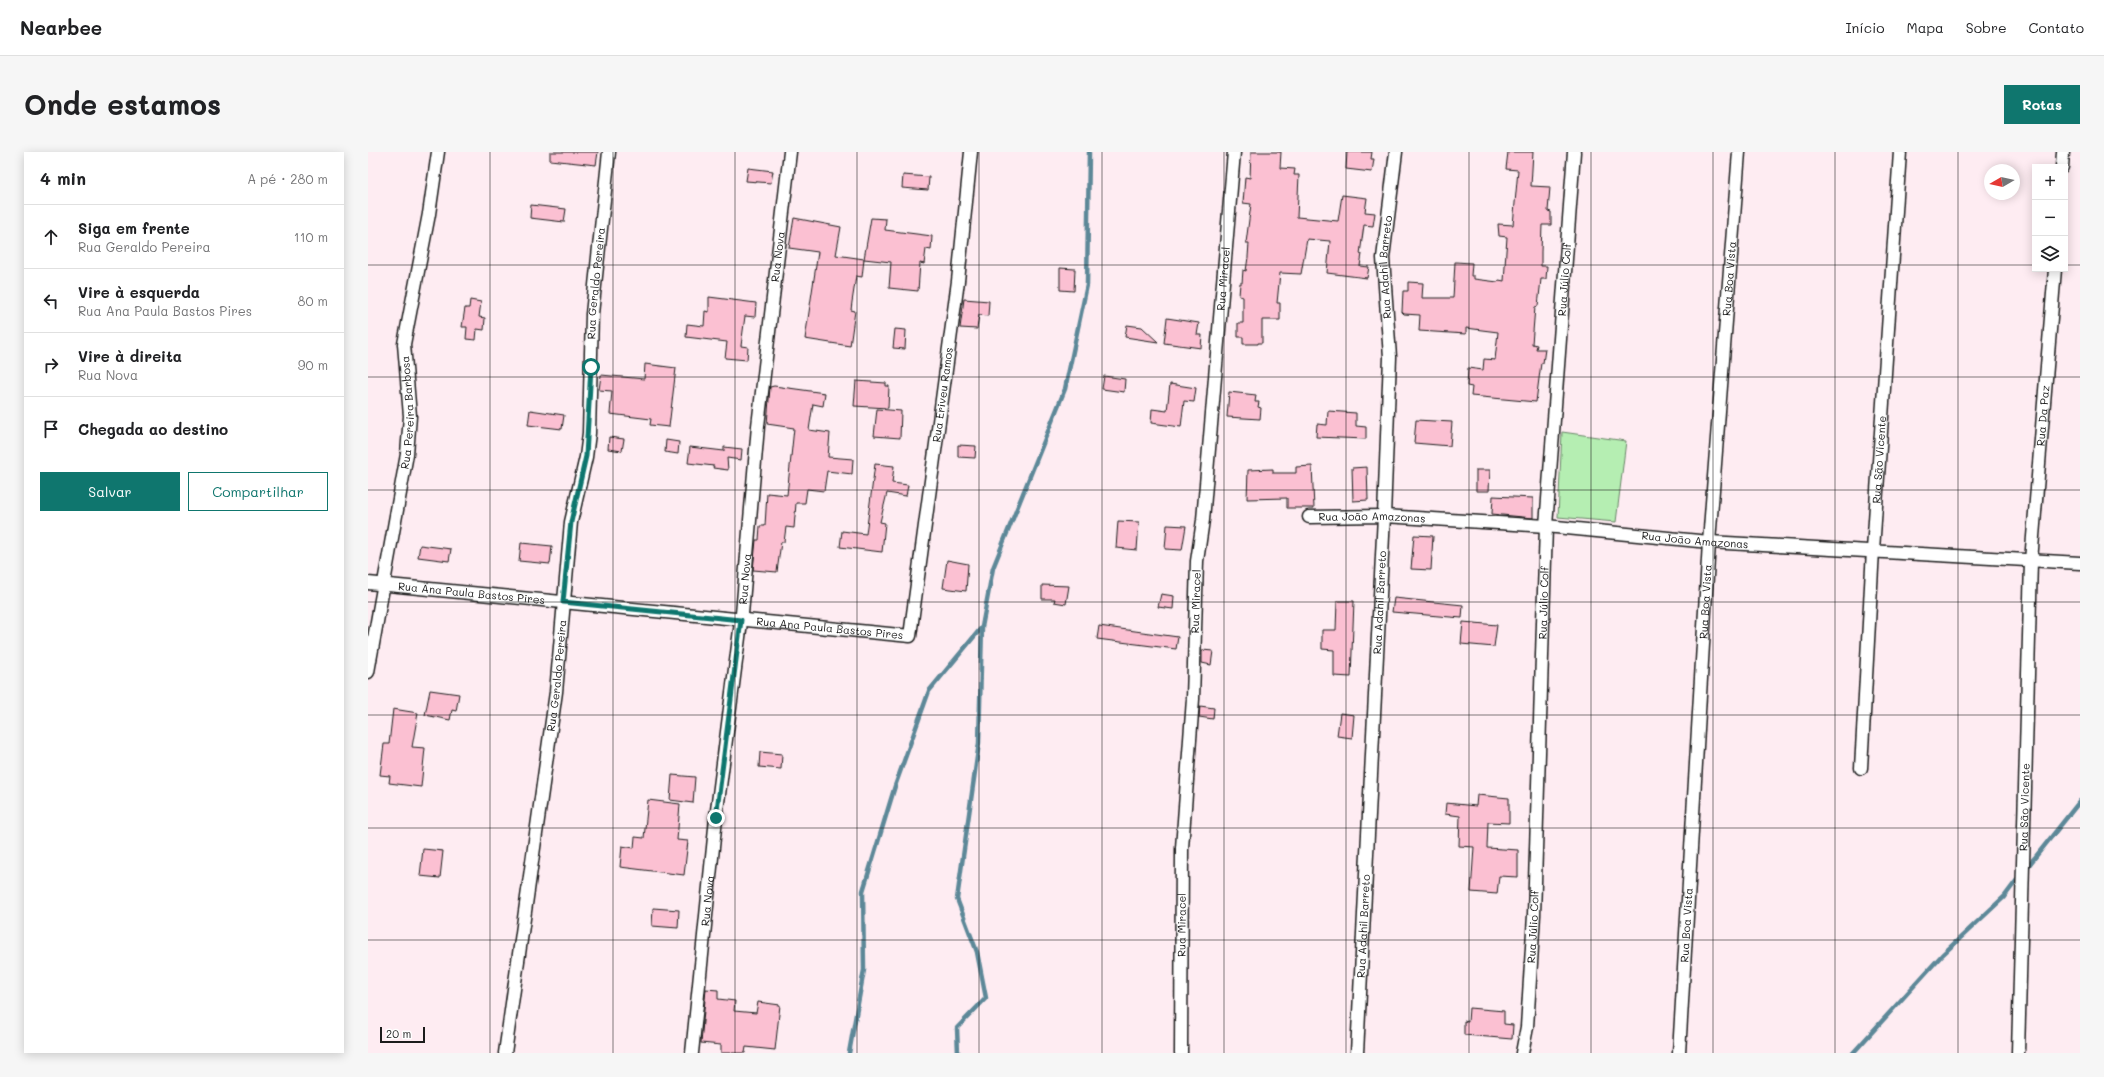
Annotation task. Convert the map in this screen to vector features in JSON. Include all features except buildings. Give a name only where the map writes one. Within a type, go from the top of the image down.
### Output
[{"type":"street","name":"Rua Pereira Barbosa","points":[[368,672],[407,454],[410,416],[404,344],[429,214],[438,152]]},
{"type":"street","name":"Rua Geraldo Pereira","points":[[505,1053],[556,692],[571,522],[586,456],[592,314],[609,152]]},
{"type":"street","name":"Rua Nova","points":[[692,1053],[716,818],[741,620],[758,426],[790,152]]},
{"type":"street","name":"Rua Eriveu Ramos","points":[[910,636],[958,281],[971,152]]},
{"type":"street","name":"Rua Miracel","points":[[1181,1053],[1182,848],[1193,698],[1197,561],[1203,520],[1234,152]]},
{"type":"street","name":"Rua Adahil Barreto","points":[[1357,1053],[1384,516],[1390,357],[1383,258],[1396,152]]},
{"type":"street","name":"Rua Júlio Colf","points":[[1522,1053],[1527,1027],[1534,915],[1546,526],[1574,152]]},
{"type":"street","name":"Rua Boa Vista","points":[[1679,1053],[1709,542],[1739,152]]},
{"type":"street","name":"Rua São Vicente","points":[[1861,768],[1873,550],[1900,152]]},
{"type":"street","points":[[2062,164],[2063,152]]},
{"type":"street","name":"Rua Da Paz","points":[[2031,562],[2054,272]]},
{"type":"street","name":"Rua João Amazonas","points":[[1310,517],[1384,516],[1546,526],[1709,542],[1873,550],[2031,562],[2080,563]]},
{"type":"street","name":"Rua São Vicente","points":[[2018,1053],[2031,562]]},
{"type":"street","name":"Rua Ana Paula Bastos Pires","points":[[368,583],[910,636]]},
{"type":"green space","points":[[1562,432],[1626,441],[1616,522],[1558,517]]},
{"type":"waterway","points":[[849,1053],[864,970],[863,891],[895,786],[929,691],[982,627],[993,568],[1065,389],[1087,285],[1089,152]]},
{"type":"waterway","points":[[958,1053],[957,1028],[986,998],[977,952],[957,899],[979,743],[982,627]]},
{"type":"waterway","points":[[2025,870],[2080,801]]},
{"type":"waterway","points":[[1853,1053],[1942,955],[2004,897],[2019,877]]},
{"type":"route","points":[[591,367],[589,433],[586,456],[571,522],[563,602],[741,620],[716,818]]}]
